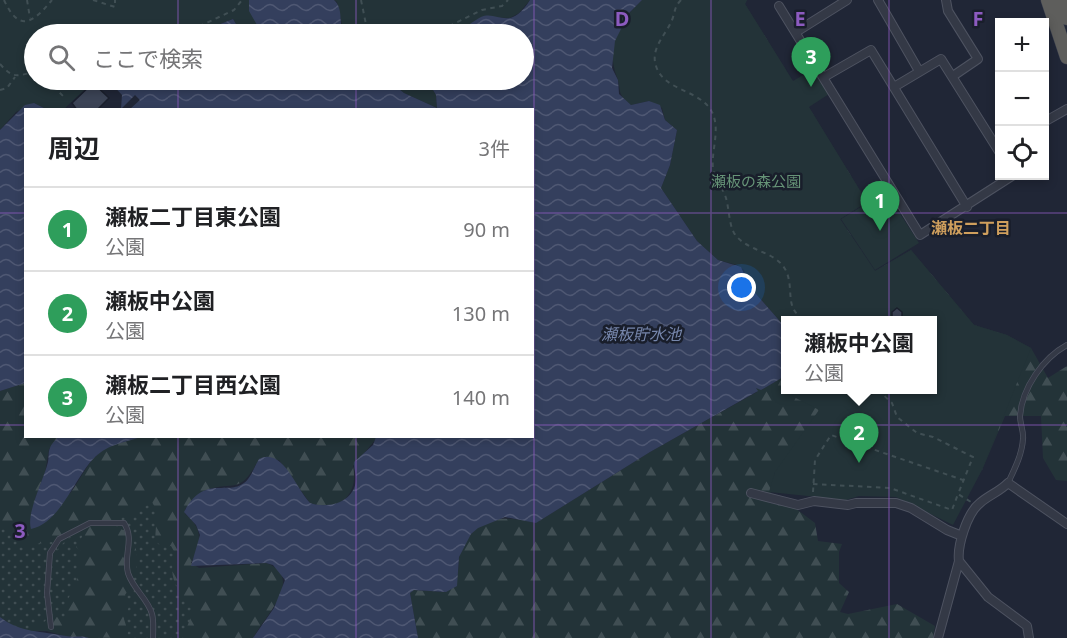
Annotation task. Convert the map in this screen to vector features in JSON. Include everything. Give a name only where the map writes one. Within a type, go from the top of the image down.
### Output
[{"type":"highway","points":[[1048,0],[1067,57]]},
{"type":"highway","points":[[1061,0],[1067,18]]},
{"type":"street","points":[[796,32],[847,0]]},
{"type":"street","points":[[878,0],[920,71]]},
{"type":"street","points":[[946,0],[948,11],[978,59],[953,76]]},
{"type":"street","points":[[779,6],[920,235],[1006,180]]},
{"type":"street","points":[[824,77],[872,50],[967,207]]},
{"type":"street","points":[[894,87],[941,59],[995,144]]},
{"type":"street","points":[[1049,119],[1067,109]]},
{"type":"street","points":[[938,638],[959,561],[957,548],[976,505],[999,492],[1008,483],[1067,524]]},
{"type":"street","points":[[751,493],[798,505],[814,501],[848,505],[896,503],[911,508],[947,530],[962,536]]},
{"type":"street","points":[[959,561],[988,597],[1027,626],[1029,638]]},
{"type":"lane","points":[[1008,483],[1017,465],[1024,439],[1020,416],[1032,378],[1052,353],[1067,345]]},
{"type":"lane","points":[[51,627],[47,593],[50,553],[59,539],[90,523],[117,521],[124,523],[128,530],[130,538],[127,556],[128,572],[135,589],[152,614],[153,638]]},
{"type":"path","points":[[4,0],[17,21],[24,23],[39,16],[52,0]]},
{"type":"path","points":[[27,0],[30,19]]},
{"type":"path","points":[[93,0],[115,8],[115,0]]},
{"type":"path","points":[[204,24],[234,10],[242,0]]},
{"type":"path","points":[[361,0],[366,24]]},
{"type":"path","points":[[453,24],[482,10],[502,6],[508,0]]},
{"type":"path","points":[[681,0],[654,55],[656,67],[664,78],[693,93],[709,106],[716,128],[713,170],[726,196],[733,232],[746,246],[771,255],[783,267],[787,273],[792,309],[798,316]]},
{"type":"path","points":[[0,64],[10,75],[15,77],[24,75]]},
{"type":"path","points":[[0,90],[7,88],[15,77]]},
{"type":"path","points":[[57,90],[64,97]]},
{"type":"path","points":[[883,394],[890,399],[897,417],[917,433],[933,436],[973,457],[958,494],[976,505]]},
{"type":"path","points":[[814,501],[812,484],[815,460],[831,435],[963,480]]},
{"type":"green space","points":[[0,0],[249,0],[256,24],[236,24],[233,19],[220,24],[24,24],[24,90],[84,90],[65,108],[44,108],[34,103],[16,112],[0,130]]},
{"type":"green space","points":[[334,0],[530,0],[519,13],[510,18],[482,17],[472,24],[342,24],[337,2]]},
{"type":"green space","points":[[642,0],[747,0],[745,4],[867,202],[840,219],[875,271],[911,250],[974,325],[1007,335],[1031,348],[1048,378],[1067,366],[1067,481],[1056,480],[1043,458],[1041,416],[1005,416],[982,470],[775,472],[769,503],[795,508],[815,523],[818,541],[842,544],[839,552],[839,583],[849,592],[840,612],[848,614],[897,604],[935,626],[933,638],[418,638],[410,593],[413,590],[446,592],[457,575],[459,556],[466,541],[481,525],[501,519],[536,523],[650,452],[757,392],[756,388],[759,387],[761,390],[781,378],[781,394],[937,394],[937,316],[781,316],[781,318]]},
{"type":"green space","name":"瀬板の森公園","points":[[642,0],[747,0],[745,4],[793,81],[813,69],[829,94],[809,107],[867,202],[840,219],[875,271],[911,250],[974,325],[1007,335],[1031,348],[982,470],[953,525],[896,497],[859,496],[846,500],[769,492],[775,472],[819,410],[792,396],[793,394],[937,394],[937,316],[781,316],[781,322],[749,286],[744,270],[737,265],[718,260],[697,241],[661,188],[670,165],[677,130],[665,120],[662,108],[649,101],[631,105],[620,92],[614,66],[614,45],[621,26]]},
{"type":"green space","points":[[400,90],[433,90],[436,95],[437,108]]},
{"type":"green space","points":[[886,192],[919,243],[875,270],[841,219]]},
{"type":"green space","points":[[24,383],[24,438],[58,438],[49,449],[45,473],[29,514],[29,526],[46,517],[60,505],[96,456],[117,442],[133,438],[376,439],[353,466],[353,485],[350,493],[345,499],[330,506],[310,503],[279,460],[256,464],[240,483],[203,491],[185,509],[185,514],[195,525],[199,537],[191,563],[199,568],[266,563],[277,569],[282,578],[279,598],[253,638],[183,638],[194,608],[175,583],[172,570],[175,553],[171,546],[163,547],[155,541],[157,511],[152,502],[130,516],[115,518],[116,527],[132,539],[137,557],[134,577],[125,595],[130,604],[124,619],[128,632],[126,638],[68,637],[47,631],[26,631],[36,625],[41,625],[51,615],[63,619],[68,612],[63,607],[78,578],[78,560],[84,554],[76,547],[83,535],[80,531],[67,539],[57,550],[57,543],[52,542],[19,546],[17,537],[0,524],[0,391]]},
{"type":"green space","points":[[161,482],[206,638],[89,638],[17,629],[0,617],[0,503]]},
{"type":"water","points":[[249,0],[334,0],[339,8],[341,24],[256,24],[249,11]]},
{"type":"water","name":"瀬板貯水池","points":[[530,0],[642,0],[629,13],[615,41],[612,68],[618,80],[619,94],[631,105],[649,101],[660,105],[665,120],[677,130],[670,165],[661,188],[697,241],[718,260],[741,267],[749,286],[781,322],[781,378],[761,390],[756,388],[758,391],[650,452],[536,523],[505,517],[478,528],[471,534],[459,557],[457,586],[446,592],[414,590],[410,593],[418,638],[253,638],[274,608],[285,580],[273,565],[266,563],[191,566],[200,535],[196,525],[184,512],[199,493],[215,488],[230,488],[244,483],[259,459],[268,457],[282,464],[310,503],[332,504],[345,499],[354,489],[356,476],[354,462],[373,445],[376,438],[534,438],[534,108],[437,108],[436,95],[433,90],[534,90],[534,24],[471,24],[487,16],[510,18],[523,10]]},
{"type":"water","points":[[233,19],[236,24],[220,24]]},
{"type":"water","name":"瀬板貯水池","points":[[117,90],[400,90],[437,108],[131,108],[140,100],[135,95],[121,108],[122,95]]},
{"type":"water","points":[[34,103],[44,108],[24,108],[24,383],[0,391],[0,130],[25,105]]},
{"type":"water","points":[[57,438],[138,438],[111,447],[95,457],[51,518],[31,529],[31,514],[48,462],[51,445]]},
{"type":"water","points":[[0,617],[23,629],[89,638],[0,638]]},
{"type":"building","points":[[86,90],[100,90],[109,98],[99,108],[76,108],[72,103]]},
{"type":"building","points":[[897,308],[902,312],[902,316],[892,316],[892,312]]},
{"type":"place","name":"瀬板二丁目西公園","points":[[811,87]]},
{"type":"place","name":"瀬板二丁目東公園","points":[[880,231]]},
{"type":"place","name":"瀬板中公園","points":[[859,463]]},
{"type":"district","name":"瀬板二丁目","points":[[971,228]]}]
